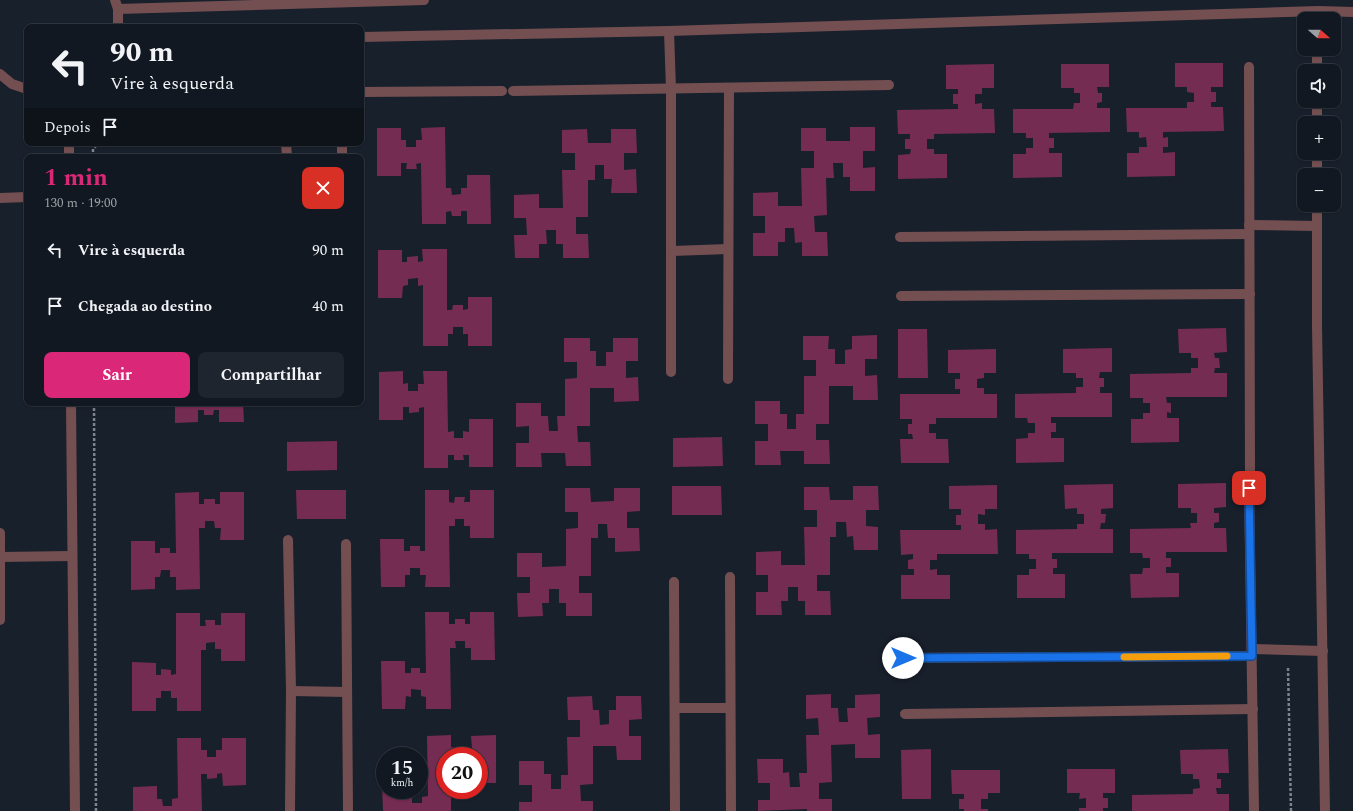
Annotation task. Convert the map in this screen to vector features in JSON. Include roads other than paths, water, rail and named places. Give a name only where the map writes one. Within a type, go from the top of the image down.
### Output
[{"type":"street","points":[[118,24],[116,5],[424,0]]},
{"type":"street","points":[[364,36],[669,31],[1297,16]]},
{"type":"street","points":[[669,31],[672,251],[671,372]]},
{"type":"street","points":[[1249,67],[1250,474]]},
{"type":"street","points":[[0,74],[12,84],[24,88]]},
{"type":"street","points":[[513,91],[671,90],[889,85]]},
{"type":"street","points":[[728,379],[729,89]]},
{"type":"street","points":[[364,92],[502,91]]},
{"type":"street","points":[[0,198],[24,197]]},
{"type":"street","points":[[1317,212],[1317,334],[1325,811]]},
{"type":"street","points":[[900,237],[1249,229],[1317,226]]},
{"type":"street","points":[[672,251],[728,248]]},
{"type":"street","points":[[902,296],[1250,294]]},
{"type":"street","points":[[71,406],[75,811]]},
{"type":"street","points":[[1249,488],[1254,811]]},
{"type":"street","points":[[0,533],[0,620]]},
{"type":"street","points":[[288,540],[291,691],[290,811]]},
{"type":"street","points":[[346,544],[348,811]]},
{"type":"street","points":[[0,557],[72,556]]},
{"type":"street","points":[[730,577],[731,811]]},
{"type":"street","points":[[674,582],[675,811]]},
{"type":"street","points":[[903,658],[1252,653],[1287,650],[1323,651]]},
{"type":"street","points":[[291,691],[346,692]]},
{"type":"street","points":[[675,708],[730,708]]},
{"type":"street","points":[[905,714],[1253,710]]}]
